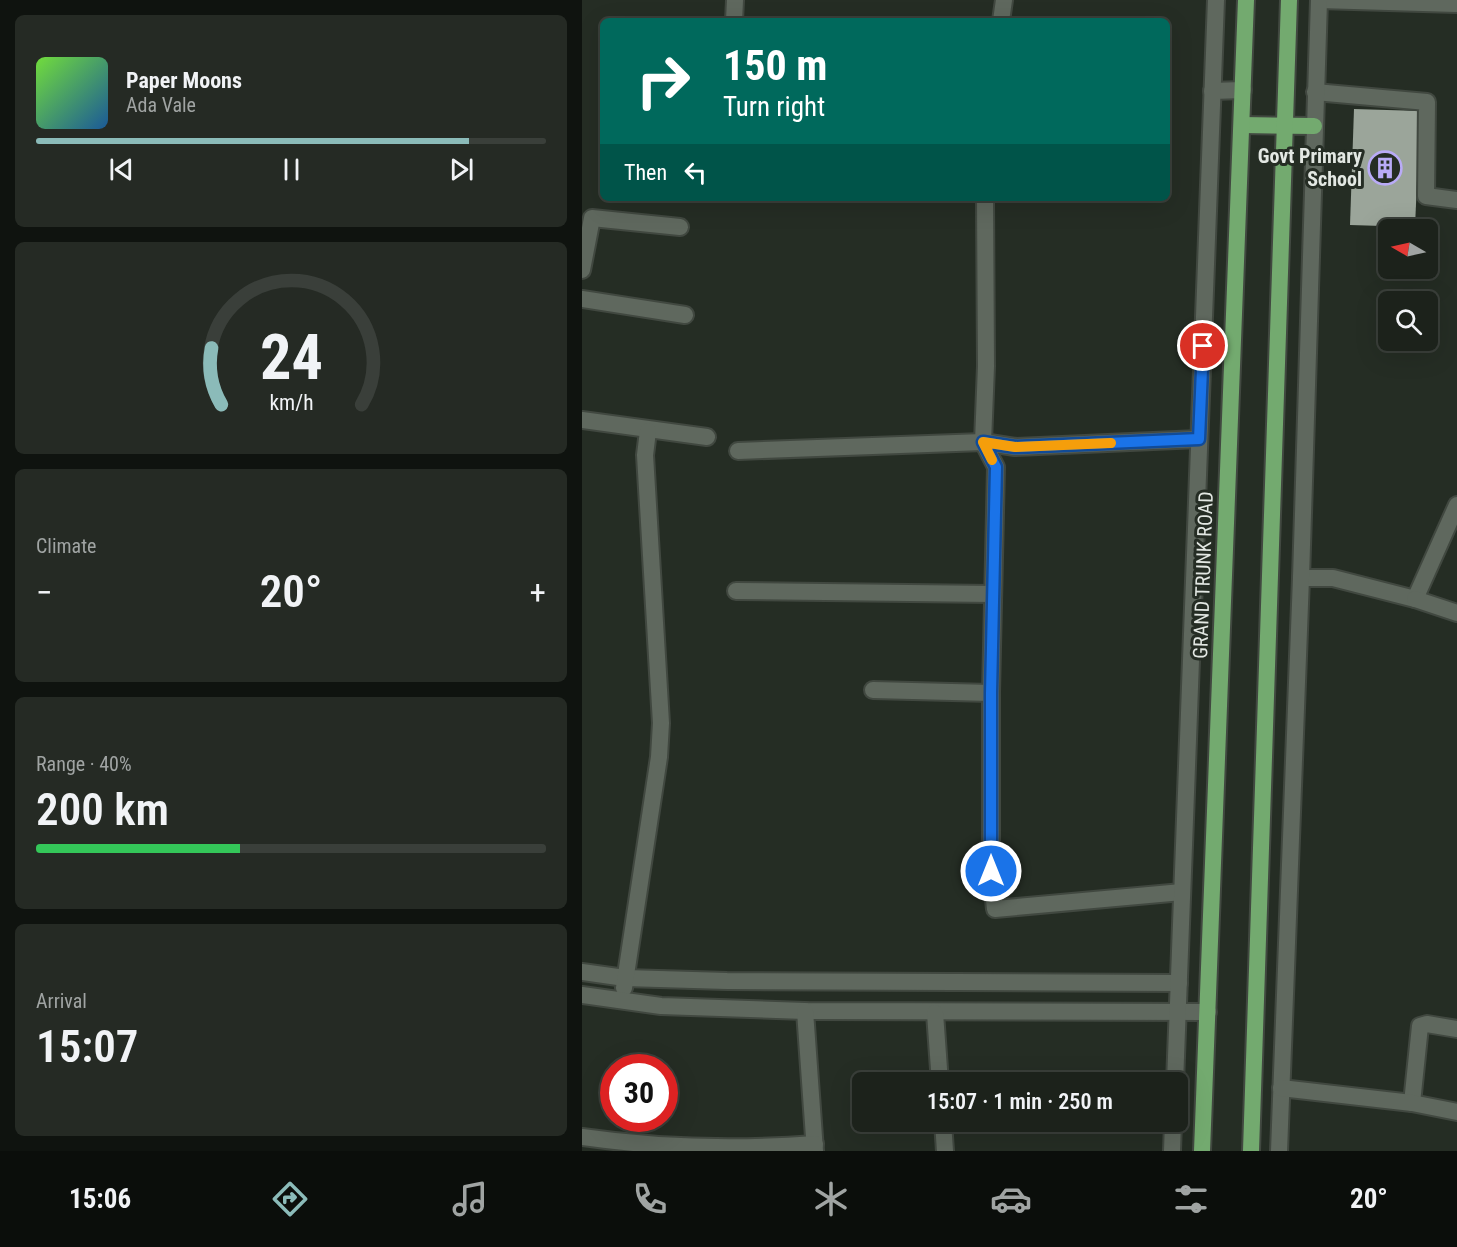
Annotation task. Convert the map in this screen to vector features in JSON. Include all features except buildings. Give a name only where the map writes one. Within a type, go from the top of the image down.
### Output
[{"type":"highway","name":"GRAND TRUNK ROAD","points":[[1202,1151],[1246,0]]},
{"type":"highway","points":[[1251,1151],[1289,0]]},
{"type":"highway","points":[[1242,125],[1314,126]]},
{"type":"street","points":[[734,18],[735,0]]},
{"type":"street","points":[[1001,18],[1004,0]]},
{"type":"street","points":[[1175,1072],[1216,0]]},
{"type":"street","points":[[1279,1151],[1301,578],[1319,0],[1457,4]]},
{"type":"street","points":[[1212,91],[1243,90]]},
{"type":"street","points":[[1315,92],[1427,102],[1426,196],[1457,200]]},
{"type":"street","points":[[985,201],[986,366],[983,442],[996,467],[991,693],[991,871],[995,909],[1182,892]]},
{"type":"street","points":[[582,270],[592,218],[680,227]]},
{"type":"street","points":[[582,299],[685,315]]},
{"type":"street","points":[[582,420],[648,431],[707,437]]},
{"type":"street","points":[[621,1001],[655,796],[661,723],[645,455],[648,431]]},
{"type":"street","points":[[738,451],[983,442],[1015,447],[1199,439]]},
{"type":"street","points":[[1415,599],[1457,505]]},
{"type":"street","points":[[1301,578],[1333,578],[1415,599],[1457,613]]},
{"type":"street","points":[[736,591],[993,594]]},
{"type":"street","points":[[873,690],[991,693]]},
{"type":"street","points":[[582,972],[625,978],[1011,984],[1179,984]]},
{"type":"street","points":[[582,995],[661,1006],[805,1011],[1208,1012]]},
{"type":"street","points":[[582,1137],[649,1145],[709,1148],[815,1148],[805,1011]]},
{"type":"street","points":[[935,1013],[939,1072]]},
{"type":"street","points":[[1412,1103],[1420,1026],[1427,1024],[1457,1029]]},
{"type":"street","points":[[1281,1088],[1412,1103],[1457,1112]]},
{"type":"street","points":[[944,1132],[945,1151]]},
{"type":"street","points":[[1172,1151],[1173,1132]]},
{"type":"slow traffic","points":[[992,460],[983,442],[1015,447],[1111,443]]},
{"type":"place","name":"Govt Primary School","points":[[1385,168]]},
{"type":"route","points":[[991,871],[991,693],[996,467],[983,442],[1015,447],[1199,439],[1203,346]]}]
